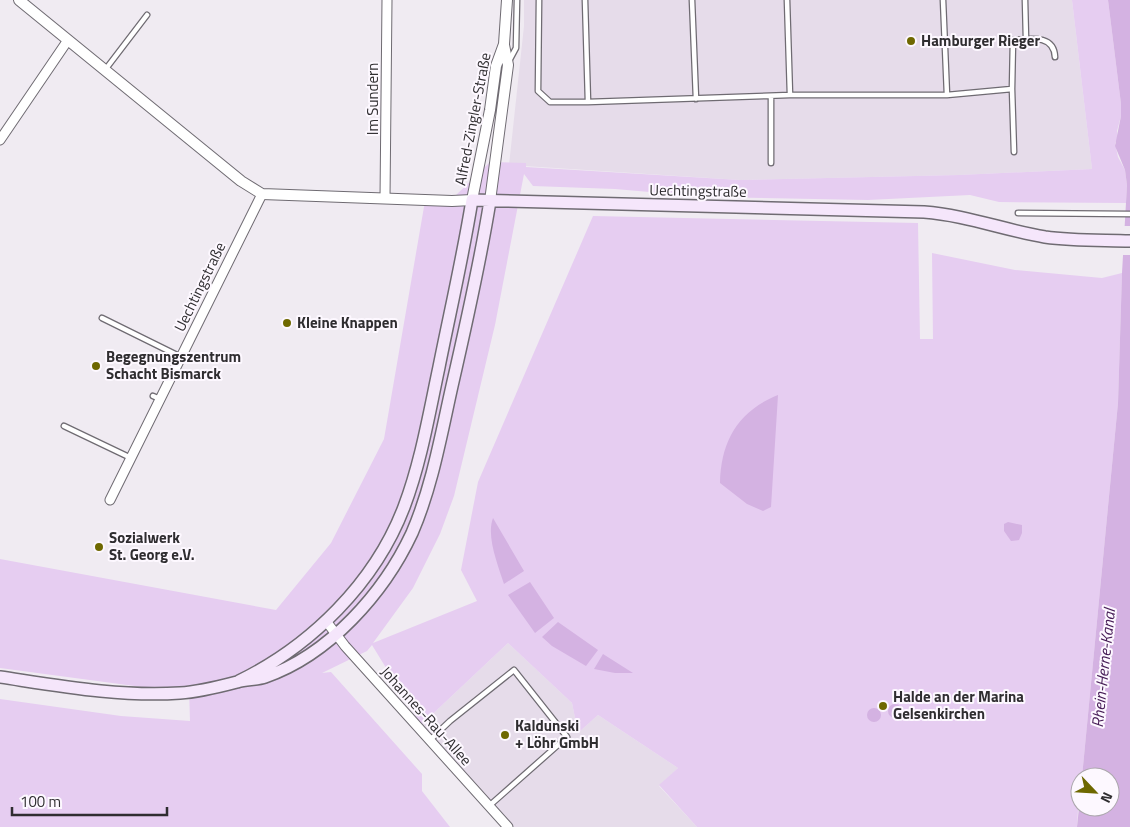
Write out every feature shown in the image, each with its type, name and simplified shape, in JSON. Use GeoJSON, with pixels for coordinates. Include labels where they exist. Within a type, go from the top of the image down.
{"type":"FeatureCollection","features":[{"type":"Feature","properties":{"kind":"main road","name":"Uechtingstraße"},"geometry":{"type":"LineString","coordinates":[[472,200],[924,212],[960,216],[1014,231],[1047,237],[1130,241]]}},
{"type":"Feature","properties":{"kind":"main road"},"geometry":{"type":"LineString","coordinates":[[239,681],[270,664],[304,640],[326,621],[355,590],[386,548],[405,507],[422,449],[472,200]]}},
{"type":"Feature","properties":{"kind":"main road"},"geometry":{"type":"LineString","coordinates":[[0,677],[98,691],[156,694],[182,693],[211,688],[239,681],[263,678],[273,674],[314,651],[356,615],[390,573],[412,532],[420,512],[436,458],[462,342],[490,201]]}},
{"type":"Feature","properties":{"kind":"street","name":"Im Sundern"},"geometry":{"type":"LineString","coordinates":[[385,198],[387,0]]}},
{"type":"Feature","properties":{"kind":"street","name":"Alfred-Zingler-Straße"},"geometry":{"type":"LineString","coordinates":[[490,201],[508,65],[504,44],[507,0]]}},
{"type":"Feature","properties":{"kind":"street","name":"Uechtingstraße"},"geometry":{"type":"LineString","coordinates":[[22,1],[241,180],[262,194],[274,196],[472,200]]}},
{"type":"Feature","properties":{"kind":"street"},"geometry":{"type":"LineString","coordinates":[[0,140],[68,40]]}},
{"type":"Feature","properties":{"kind":"street","name":"Alfred-Zingler-Straße"},"geometry":{"type":"LineString","coordinates":[[472,200],[489,119],[496,66],[504,44]]}},
{"type":"Feature","properties":{"kind":"street","name":"Uechtingstraße"},"geometry":{"type":"LineString","coordinates":[[110,500],[157,398],[182,357],[262,194]]}},
{"type":"Feature","properties":{"kind":"street","name":"Johannes-Rau-Allee"},"geometry":{"type":"LineString","coordinates":[[326,621],[335,634],[508,827]]}},
{"type":"Feature","properties":{"kind":"lane"},"geometry":{"type":"LineString","coordinates":[[508,65],[516,48],[517,0]]}},
{"type":"Feature","properties":{"kind":"lane"},"geometry":{"type":"LineString","coordinates":[[538,0],[538,92],[550,102],[790,95],[947,94],[1012,89]]}},
{"type":"Feature","properties":{"kind":"lane"},"geometry":{"type":"LineString","coordinates":[[585,0],[588,102]]}},
{"type":"Feature","properties":{"kind":"lane"},"geometry":{"type":"LineString","coordinates":[[692,0],[696,99]]}},
{"type":"Feature","properties":{"kind":"lane"},"geometry":{"type":"LineString","coordinates":[[787,0],[790,95]]}},
{"type":"Feature","properties":{"kind":"lane"},"geometry":{"type":"LineString","coordinates":[[943,0],[947,94]]}},
{"type":"Feature","properties":{"kind":"lane"},"geometry":{"type":"LineString","coordinates":[[1025,0],[1026,39]]}},
{"type":"Feature","properties":{"kind":"lane"},"geometry":{"type":"LineString","coordinates":[[105,70],[147,15]]}},
{"type":"Feature","properties":{"kind":"lane"},"geometry":{"type":"LineString","coordinates":[[1014,152],[1013,40],[1042,39],[1051,44],[1055,50],[1055,57]]}},
{"type":"Feature","properties":{"kind":"lane"},"geometry":{"type":"LineString","coordinates":[[771,96],[771,163]]}},
{"type":"Feature","properties":{"kind":"lane"},"geometry":{"type":"LineString","coordinates":[[1018,213],[1130,214]]}},
{"type":"Feature","properties":{"kind":"lane"},"geometry":{"type":"LineString","coordinates":[[102,318],[182,357]]}},
{"type":"Feature","properties":{"kind":"lane"},"geometry":{"type":"LineString","coordinates":[[64,426],[131,458]]}},
{"type":"Feature","properties":{"kind":"lane"},"geometry":{"type":"LineString","coordinates":[[430,740],[450,721],[514,670],[567,737],[489,806]]}},
{"type":"Feature","properties":{"kind":"shaded area"},"geometry":{"type":"Polygon","coordinates":[[[524,0],[1072,0],[1092,169],[959,175],[740,180],[509,165],[524,26],[524,0]]]}},
{"type":"Feature","properties":{"kind":"shaded area"},"geometry":{"type":"Polygon","coordinates":[[[1072,0],[1108,0],[1121,104],[1121,116],[1117,131],[1118,139],[1115,143],[1118,157],[1125,170],[1127,185],[1126,203],[999,202],[970,195],[868,200],[707,197],[615,189],[533,186],[524,174],[495,325],[454,496],[440,534],[413,588],[373,643],[477,601],[461,570],[478,482],[593,216],[918,223],[920,339],[933,339],[932,253],[1015,270],[1102,278],[1122,273],[1118,403],[1083,767],[1070,767],[1070,817],[1078,817],[1077,827],[697,827],[659,785],[678,768],[598,715],[578,733],[572,703],[508,643],[421,725],[372,645],[367,651],[322,673],[331,672],[422,774],[422,791],[450,827],[0,827],[0,699],[121,716],[190,721],[189,688],[157,689],[0,668],[0,559],[276,610],[331,543],[384,439],[425,201],[453,198],[490,162],[526,163],[526,167],[740,180],[959,175],[1092,169],[1072,0]]]}},
{"type":"Feature","properties":{"kind":"shaded area"},"geometry":{"type":"Polygon","coordinates":[[[508,643],[572,703],[578,733],[598,715],[678,768],[659,786],[697,827],[513,827],[421,725],[508,643]]]}},
{"type":"Feature","properties":{"kind":"water","name":"Rhein-Herne-Kanal"},"geometry":{"type":"Polygon","coordinates":[[[1108,0],[1130,0],[1130,827],[1077,827],[1078,817],[1120,817],[1120,767],[1083,767],[1118,403],[1127,185],[1125,170],[1115,146],[1121,116],[1108,0]]]}},
{"type":"Feature","properties":{"kind":"water"},"geometry":{"type":"Polygon","coordinates":[[[778,395],[771,507],[763,511],[747,504],[720,483],[721,468],[728,441],[734,429],[752,410],[778,395]]]}},
{"type":"Feature","properties":{"kind":"water"},"geometry":{"type":"Polygon","coordinates":[[[493,518],[524,571],[504,584],[492,542],[491,525],[493,518]]]}},
{"type":"Feature","properties":{"kind":"water"},"geometry":{"type":"Polygon","coordinates":[[[1008,522],[1022,525],[1022,533],[1019,540],[1011,541],[1004,531],[1004,524],[1008,522]]]}},
{"type":"Feature","properties":{"kind":"water"},"geometry":{"type":"Polygon","coordinates":[[[530,582],[554,618],[535,633],[508,595],[530,582]]]}},
{"type":"Feature","properties":{"kind":"water"},"geometry":{"type":"Polygon","coordinates":[[[558,622],[598,650],[586,666],[552,646],[542,637],[558,622]]]}},
{"type":"Feature","properties":{"kind":"water"},"geometry":{"type":"Polygon","coordinates":[[[603,654],[633,673],[615,673],[594,669],[603,654]]]}},
{"type":"Feature","properties":{"kind":"water"},"geometry":{"type":"Polygon","coordinates":[[[895,704],[900,706],[902,711],[900,716],[895,718],[890,716],[888,711],[890,706],[895,704]]]}},
{"type":"Feature","properties":{"kind":"water"},"geometry":{"type":"Polygon","coordinates":[[[874,708],[879,710],[881,715],[879,720],[874,722],[869,720],[867,715],[869,710],[874,708]]]}},
{"type":"Feature","properties":{"kind":"pier"},"geometry":{"type":"Polygon","coordinates":[[[1123,226],[1130,226],[1130,255],[1121,255],[1123,226]]]}},
{"type":"Feature","properties":{"kind":"place","name":"Hamburger Rieger"},"geometry":{"type":"Point","coordinates":[911,41]}},
{"type":"Feature","properties":{"kind":"place","name":"Kleine Knappen"},"geometry":{"type":"Point","coordinates":[287,323]}},
{"type":"Feature","properties":{"kind":"place","name":"Begegnungszentrum Schacht Bismarck"},"geometry":{"type":"Point","coordinates":[96,366]}},
{"type":"Feature","properties":{"kind":"place","name":"Sozialwerk St. Georg e.V."},"geometry":{"type":"Point","coordinates":[99,547]}},
{"type":"Feature","properties":{"kind":"place","name":"Halde an der Marina Gelsenkirchen"},"geometry":{"type":"Point","coordinates":[883,706]}},
{"type":"Feature","properties":{"kind":"place","name":"Kaldunski + Löhr GmbH"},"geometry":{"type":"Point","coordinates":[505,735]}}]}
